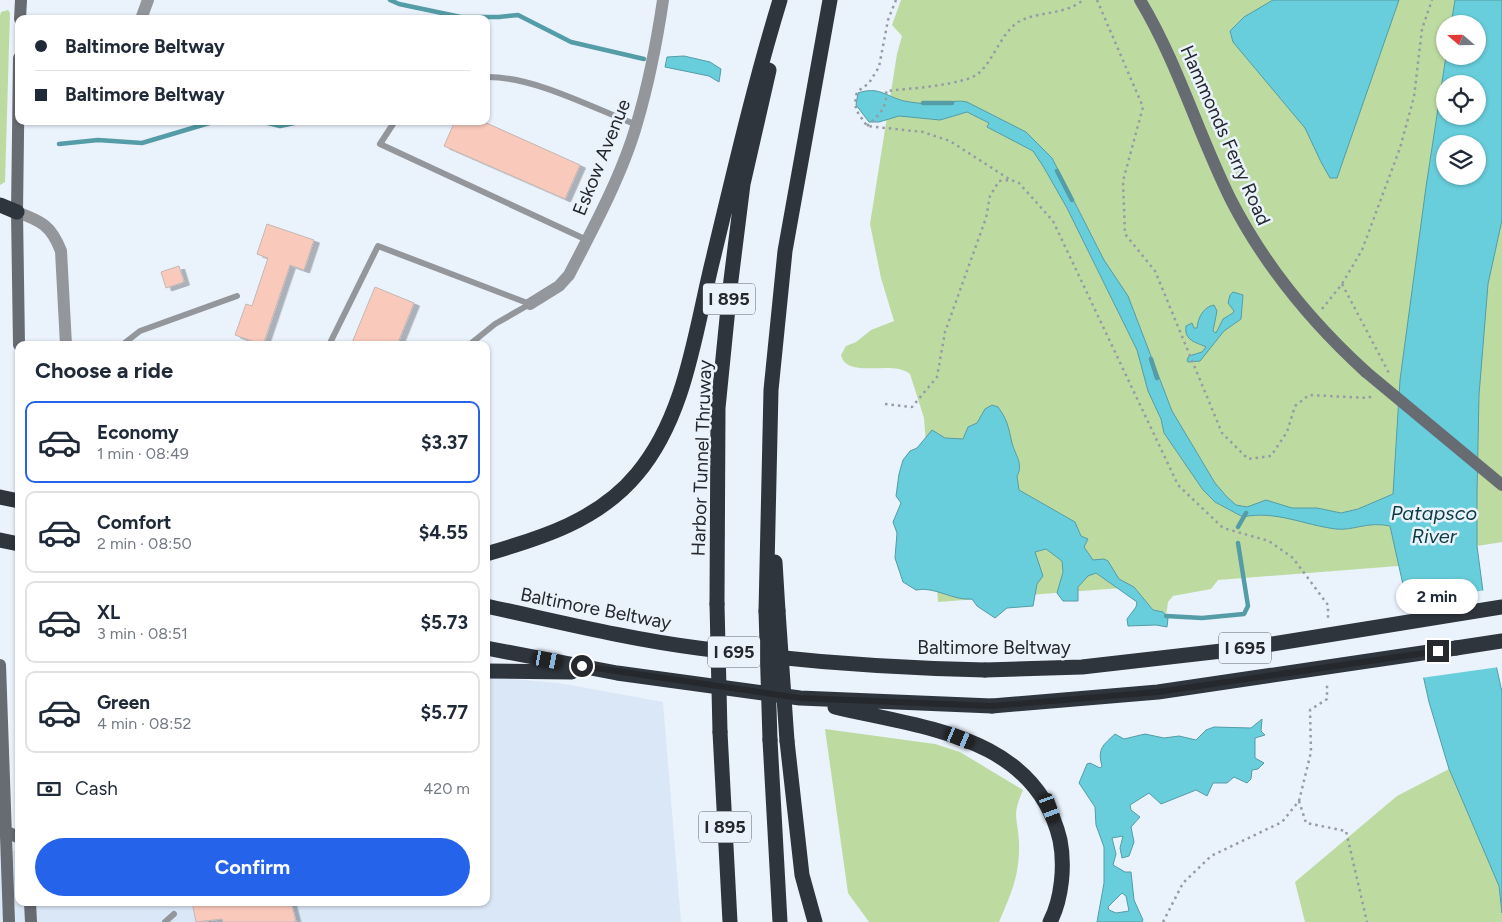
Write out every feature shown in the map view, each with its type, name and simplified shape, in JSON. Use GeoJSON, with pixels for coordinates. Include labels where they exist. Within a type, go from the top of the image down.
{"type":"FeatureCollection","features":[{"type":"Feature","properties":{"kind":"highway"},"geometry":{"type":"LineString","coordinates":[[490,553],[560,530],[591,514],[617,495],[637,475],[655,450],[679,395],[758,70],[780,0]]}},
{"type":"Feature","properties":{"kind":"highway","name":"Harbor Tunnel Thruway"},"geometry":{"type":"LineString","coordinates":[[730,922],[720,732],[717,604],[718,408],[742,184],[785,0]]}},
{"type":"Feature","properties":{"kind":"highway","name":"I 895"},"geometry":{"type":"LineString","coordinates":[[780,922],[770,740],[772,611],[769,486],[771,390],[785,250],[830,0]]}},
{"type":"Feature","properties":{"kind":"highway"},"geometry":{"type":"LineString","coordinates":[[0,205],[17,212]]}},
{"type":"Feature","properties":{"kind":"highway"},"geometry":{"type":"LineString","coordinates":[[0,217],[17,212]]}},
{"type":"Feature","properties":{"kind":"highway"},"geometry":{"type":"LineString","coordinates":[[0,497],[15,500]]}},
{"type":"Feature","properties":{"kind":"highway"},"geometry":{"type":"LineString","coordinates":[[0,540],[15,543]]}},
{"type":"Feature","properties":{"kind":"highway","name":"Baltimore Beltway"},"geometry":{"type":"LineString","coordinates":[[490,607],[591,629],[696,648],[832,663],[985,670],[1082,667],[1248,648],[1502,607]]}},
{"type":"Feature","properties":{"kind":"highway"},"geometry":{"type":"LineString","coordinates":[[772,611],[802,875],[816,922]]}},
{"type":"Feature","properties":{"kind":"highway","name":"I 695"},"geometry":{"type":"LineString","coordinates":[[490,649],[617,673],[800,698],[992,706],[1158,692],[1252,680],[1502,641]]}},
{"type":"Feature","properties":{"kind":"highway"},"geometry":{"type":"LineString","coordinates":[[490,671],[617,673]]}},
{"type":"Feature","properties":{"kind":"highway"},"geometry":{"type":"LineString","coordinates":[[800,698],[924,727],[960,738],[992,751],[1025,775],[1050,808],[1061,847],[1062,870],[1058,895],[1050,922]]}},
{"type":"Feature","properties":{"kind":"street"},"geometry":{"type":"LineString","coordinates":[[20,15],[21,0]]}},
{"type":"Feature","properties":{"kind":"street"},"geometry":{"type":"LineString","coordinates":[[142,15],[148,0]]}},
{"type":"Feature","properties":{"kind":"street","name":"Eskow Avenue"},"geometry":{"type":"LineString","coordinates":[[530,304],[559,286],[569,275],[587,240],[637,125],[650,74],[663,0]]}},
{"type":"Feature","properties":{"kind":"street","name":"Hammonds Ferry Road"},"geometry":{"type":"LineString","coordinates":[[1140,0],[1173,62],[1219,173],[1244,222],[1271,267],[1313,320],[1366,372],[1502,485]]}},
{"type":"Feature","properties":{"kind":"street"},"geometry":{"type":"LineString","coordinates":[[18,125],[19,341]]}},
{"type":"Feature","properties":{"kind":"street"},"geometry":{"type":"LineString","coordinates":[[17,212],[40,220],[48,227],[59,246],[66,341]]}},
{"type":"Feature","properties":{"kind":"street"},"geometry":{"type":"LineString","coordinates":[[0,665],[2,830],[9,922]]}},
{"type":"Feature","properties":{"kind":"street"},"geometry":{"type":"LineString","coordinates":[[2,830],[15,828]]}},
{"type":"Feature","properties":{"kind":"street"},"geometry":{"type":"LineString","coordinates":[[2,830],[15,836]]}},
{"type":"Feature","properties":{"kind":"street"},"geometry":{"type":"LineString","coordinates":[[30,906],[31,922]]}},
{"type":"Feature","properties":{"kind":"lane"},"geometry":{"type":"LineString","coordinates":[[490,76],[503,76],[526,82],[637,125]]}},
{"type":"Feature","properties":{"kind":"lane"},"geometry":{"type":"LineString","coordinates":[[392,125],[380,144],[587,240]]}},
{"type":"Feature","properties":{"kind":"lane"},"geometry":{"type":"LineString","coordinates":[[331,341],[378,246],[530,304]]}},
{"type":"Feature","properties":{"kind":"lane"},"geometry":{"type":"LineString","coordinates":[[127,341],[140,331],[237,296]]}},
{"type":"Feature","properties":{"kind":"lane"},"geometry":{"type":"LineString","coordinates":[[474,341],[495,324],[530,304]]}},
{"type":"Feature","properties":{"kind":"lane"},"geometry":{"type":"LineString","coordinates":[[165,922],[174,914]]}},
{"type":"Feature","properties":{"kind":"path"},"geometry":{"type":"LineString","coordinates":[[867,126],[854,105],[857,92],[869,83],[879,67],[888,20],[896,0]]}},
{"type":"Feature","properties":{"kind":"path"},"geometry":{"type":"LineString","coordinates":[[867,126],[887,102],[886,91],[965,81],[979,73],[1003,39],[1021,20],[1075,6],[1083,0]]}},
{"type":"Feature","properties":{"kind":"path"},"geometry":{"type":"LineString","coordinates":[[1097,0],[1143,107],[1122,182],[1125,234],[1156,271],[1222,433],[1248,459],[1271,456],[1287,432],[1295,406],[1309,395],[1369,398],[1375,392]]}},
{"type":"Feature","properties":{"kind":"path"},"geometry":{"type":"LineString","coordinates":[[1313,320],[1342,284],[1362,250],[1400,148],[1414,97],[1422,29],[1432,0]]}},
{"type":"Feature","properties":{"kind":"path"},"geometry":{"type":"LineString","coordinates":[[867,126],[923,132],[950,141],[1011,180],[1019,183],[1043,207],[1053,221],[1178,485],[1223,528],[1269,541],[1293,558],[1328,605],[1328,624]]}},
{"type":"Feature","properties":{"kind":"path"},"geometry":{"type":"LineString","coordinates":[[885,404],[912,407],[937,377],[945,332],[986,218],[990,196],[999,181],[1011,180]]}},
{"type":"Feature","properties":{"kind":"path"},"geometry":{"type":"LineString","coordinates":[[1342,284],[1390,374],[1385,380]]}},
{"type":"Feature","properties":{"kind":"path"},"geometry":{"type":"LineString","coordinates":[[1163,922],[1183,883],[1211,856],[1282,822],[1299,801],[1311,752],[1310,710],[1327,699],[1327,680]]}},
{"type":"Feature","properties":{"kind":"path"},"geometry":{"type":"LineString","coordinates":[[1299,801],[1306,823],[1346,831],[1367,922]]}},
{"type":"Feature","properties":{"kind":"shaded area"},"geometry":{"type":"Polygon","coordinates":[[[490,677],[559,683],[663,702],[681,922],[0,922],[0,851],[15,851],[15,906],[490,906],[490,677]]]}},
{"type":"Feature","properties":{"kind":"green space"},"geometry":{"type":"Polygon","coordinates":[[[901,0],[1502,0],[1502,542],[1477,546],[1398,566],[1218,580],[1211,589],[1173,596],[1168,602],[1166,616],[1163,612],[1153,610],[1134,587],[938,602],[924,418],[910,374],[893,368],[861,368],[852,366],[845,362],[841,355],[846,346],[856,342],[871,330],[894,321],[881,278],[870,224],[897,54],[902,36],[892,25],[901,0]]]}},
{"type":"Feature","properties":{"kind":"green space"},"geometry":{"type":"Polygon","coordinates":[[[8,10],[10,13],[5,182],[0,185],[0,16],[1,12],[8,10]]]}},
{"type":"Feature","properties":{"kind":"green space"},"geometry":{"type":"Polygon","coordinates":[[[1502,702],[1502,922],[1305,922],[1295,882],[1397,796],[1449,769],[1502,702]]]}},
{"type":"Feature","properties":{"kind":"green space"},"geometry":{"type":"Polygon","coordinates":[[[825,729],[935,744],[960,752],[1023,790],[1016,812],[1019,843],[1018,865],[1011,893],[999,922],[869,922],[848,893],[825,729]]]}},
{"type":"Feature","properties":{"kind":"water"},"geometry":{"type":"Polygon","coordinates":[[[1273,0],[1399,0],[1337,178],[1330,178],[1305,128],[1233,42],[1230,31],[1244,17],[1273,0]]]}},
{"type":"Feature","properties":{"kind":"water","name":"Patapsco River"},"geometry":{"type":"Polygon","coordinates":[[[1455,0],[1502,0],[1502,220],[1488,284],[1479,395],[1477,546],[1488,629],[1502,692],[1502,913],[1499,886],[1449,769],[1429,702],[1390,526],[1368,525],[1349,529],[1336,529],[1267,515],[1243,517],[1215,502],[1203,490],[1164,433],[1161,419],[1148,391],[1137,350],[1067,208],[1033,151],[987,127],[989,123],[967,112],[940,120],[899,116],[879,122],[869,122],[856,105],[858,93],[865,91],[882,92],[897,99],[918,103],[933,104],[964,101],[1026,132],[1052,158],[1104,260],[1128,296],[1172,411],[1215,483],[1236,505],[1247,507],[1266,500],[1292,508],[1317,508],[1341,513],[1358,509],[1393,494],[1400,380],[1436,122],[1436,125],[1486,125],[1486,75],[1443,75],[1445,65],[1486,65],[1486,15],[1452,15],[1455,0]]]}},
{"type":"Feature","properties":{"kind":"water"},"geometry":{"type":"Polygon","coordinates":[[[684,56],[710,62],[721,69],[719,82],[709,76],[665,67],[667,57],[684,56]]]}},
{"type":"Feature","properties":{"kind":"water"},"geometry":{"type":"Polygon","coordinates":[[[1233,292],[1243,295],[1241,319],[1224,331],[1200,361],[1188,362],[1189,356],[1202,352],[1206,347],[1189,338],[1186,326],[1192,323],[1194,328],[1197,328],[1202,314],[1207,308],[1214,305],[1217,311],[1213,331],[1216,333],[1223,319],[1234,311],[1228,303],[1233,292]]]}},
{"type":"Feature","properties":{"kind":"water"},"geometry":{"type":"Polygon","coordinates":[[[992,405],[998,407],[1007,424],[1020,467],[1017,476],[1019,490],[1075,522],[1081,536],[1088,539],[1084,547],[1093,560],[1104,559],[1108,561],[1119,579],[1134,587],[1153,610],[1163,612],[1168,618],[1167,627],[1156,625],[1128,626],[1127,619],[1136,607],[1137,602],[1096,573],[1088,576],[1078,587],[1078,601],[1063,601],[1057,593],[1063,572],[1062,561],[1046,549],[1035,552],[1043,576],[1037,584],[1033,606],[1007,608],[995,618],[977,606],[972,599],[958,598],[930,590],[916,590],[903,582],[895,558],[897,533],[893,522],[901,503],[896,496],[903,460],[910,451],[917,448],[932,430],[945,438],[963,439],[968,427],[977,423],[985,409],[992,405]]]}},
{"type":"Feature","properties":{"kind":"water"},"geometry":{"type":"Polygon","coordinates":[[[1262,719],[1261,731],[1265,735],[1255,738],[1255,758],[1264,763],[1258,769],[1252,770],[1251,779],[1247,783],[1234,777],[1227,783],[1213,783],[1207,796],[1196,790],[1161,804],[1149,793],[1130,805],[1131,810],[1140,817],[1131,827],[1134,842],[1129,856],[1122,858],[1120,848],[1123,836],[1112,838],[1116,854],[1113,865],[1125,872],[1131,872],[1134,900],[1143,920],[1142,922],[1097,922],[1104,883],[1104,847],[1096,825],[1095,807],[1079,783],[1087,764],[1090,763],[1100,768],[1102,766],[1100,755],[1102,748],[1115,734],[1124,739],[1145,734],[1164,738],[1179,736],[1196,740],[1206,730],[1214,727],[1251,728],[1262,719]],[[1122,893],[1108,907],[1109,910],[1116,913],[1129,911],[1126,896],[1122,893]]]}},
{"type":"Feature","properties":{"kind":"pier"},"geometry":{"type":"Polygon","coordinates":[[[1486,590],[1499,667],[1421,678],[1404,603],[1486,590]]]}},
{"type":"Feature","properties":{"kind":"building"},"geometry":{"type":"Polygon","coordinates":[[[453,125],[490,125],[580,165],[565,199],[444,146],[453,125]]]}},
{"type":"Feature","properties":{"kind":"building"},"geometry":{"type":"Polygon","coordinates":[[[267,224],[314,240],[304,270],[290,265],[264,341],[252,341],[235,335],[246,304],[252,306],[268,258],[257,254],[267,224]]]}},
{"type":"Feature","properties":{"kind":"building"},"geometry":{"type":"Polygon","coordinates":[[[179,266],[184,282],[166,288],[161,272],[179,266]]]}},
{"type":"Feature","properties":{"kind":"building"},"geometry":{"type":"Polygon","coordinates":[[[375,287],[414,303],[399,341],[353,341],[375,287]]]}},
{"type":"Feature","properties":{"kind":"building"},"geometry":{"type":"Polygon","coordinates":[[[193,906],[292,906],[296,922],[223,922],[222,919],[196,922],[193,906]]]}},
{"type":"Feature","properties":{"kind":"waterway"},"geometry":{"type":"LineString","coordinates":[[390,0],[399,4],[451,15]]}},
{"type":"Feature","properties":{"kind":"waterway"},"geometry":{"type":"LineString","coordinates":[[490,17],[518,15],[571,42],[644,59]]}},
{"type":"Feature","properties":{"kind":"waterway"},"geometry":{"type":"LineString","coordinates":[[923,103],[952,103]]}},
{"type":"Feature","properties":{"kind":"waterway"},"geometry":{"type":"LineString","coordinates":[[59,144],[98,140],[142,143],[203,125]]}},
{"type":"Feature","properties":{"kind":"waterway"},"geometry":{"type":"LineString","coordinates":[[276,125],[285,125]]}},
{"type":"Feature","properties":{"kind":"waterway"},"geometry":{"type":"LineString","coordinates":[[1057,171],[1072,200]]}},
{"type":"Feature","properties":{"kind":"waterway"},"geometry":{"type":"LineString","coordinates":[[1151,359],[1157,378]]}},
{"type":"Feature","properties":{"kind":"waterway"},"geometry":{"type":"LineString","coordinates":[[1238,527],[1246,513]]}},
{"type":"Feature","properties":{"kind":"waterway"},"geometry":{"type":"LineString","coordinates":[[1166,616],[1202,618],[1244,614],[1248,606],[1238,543]]}},
{"type":"Feature","properties":{"kind":"route"},"geometry":{"type":"LineString","coordinates":[[582,666],[617,673],[800,698],[992,706],[1158,692],[1252,680],[1438,651]]}}]}
